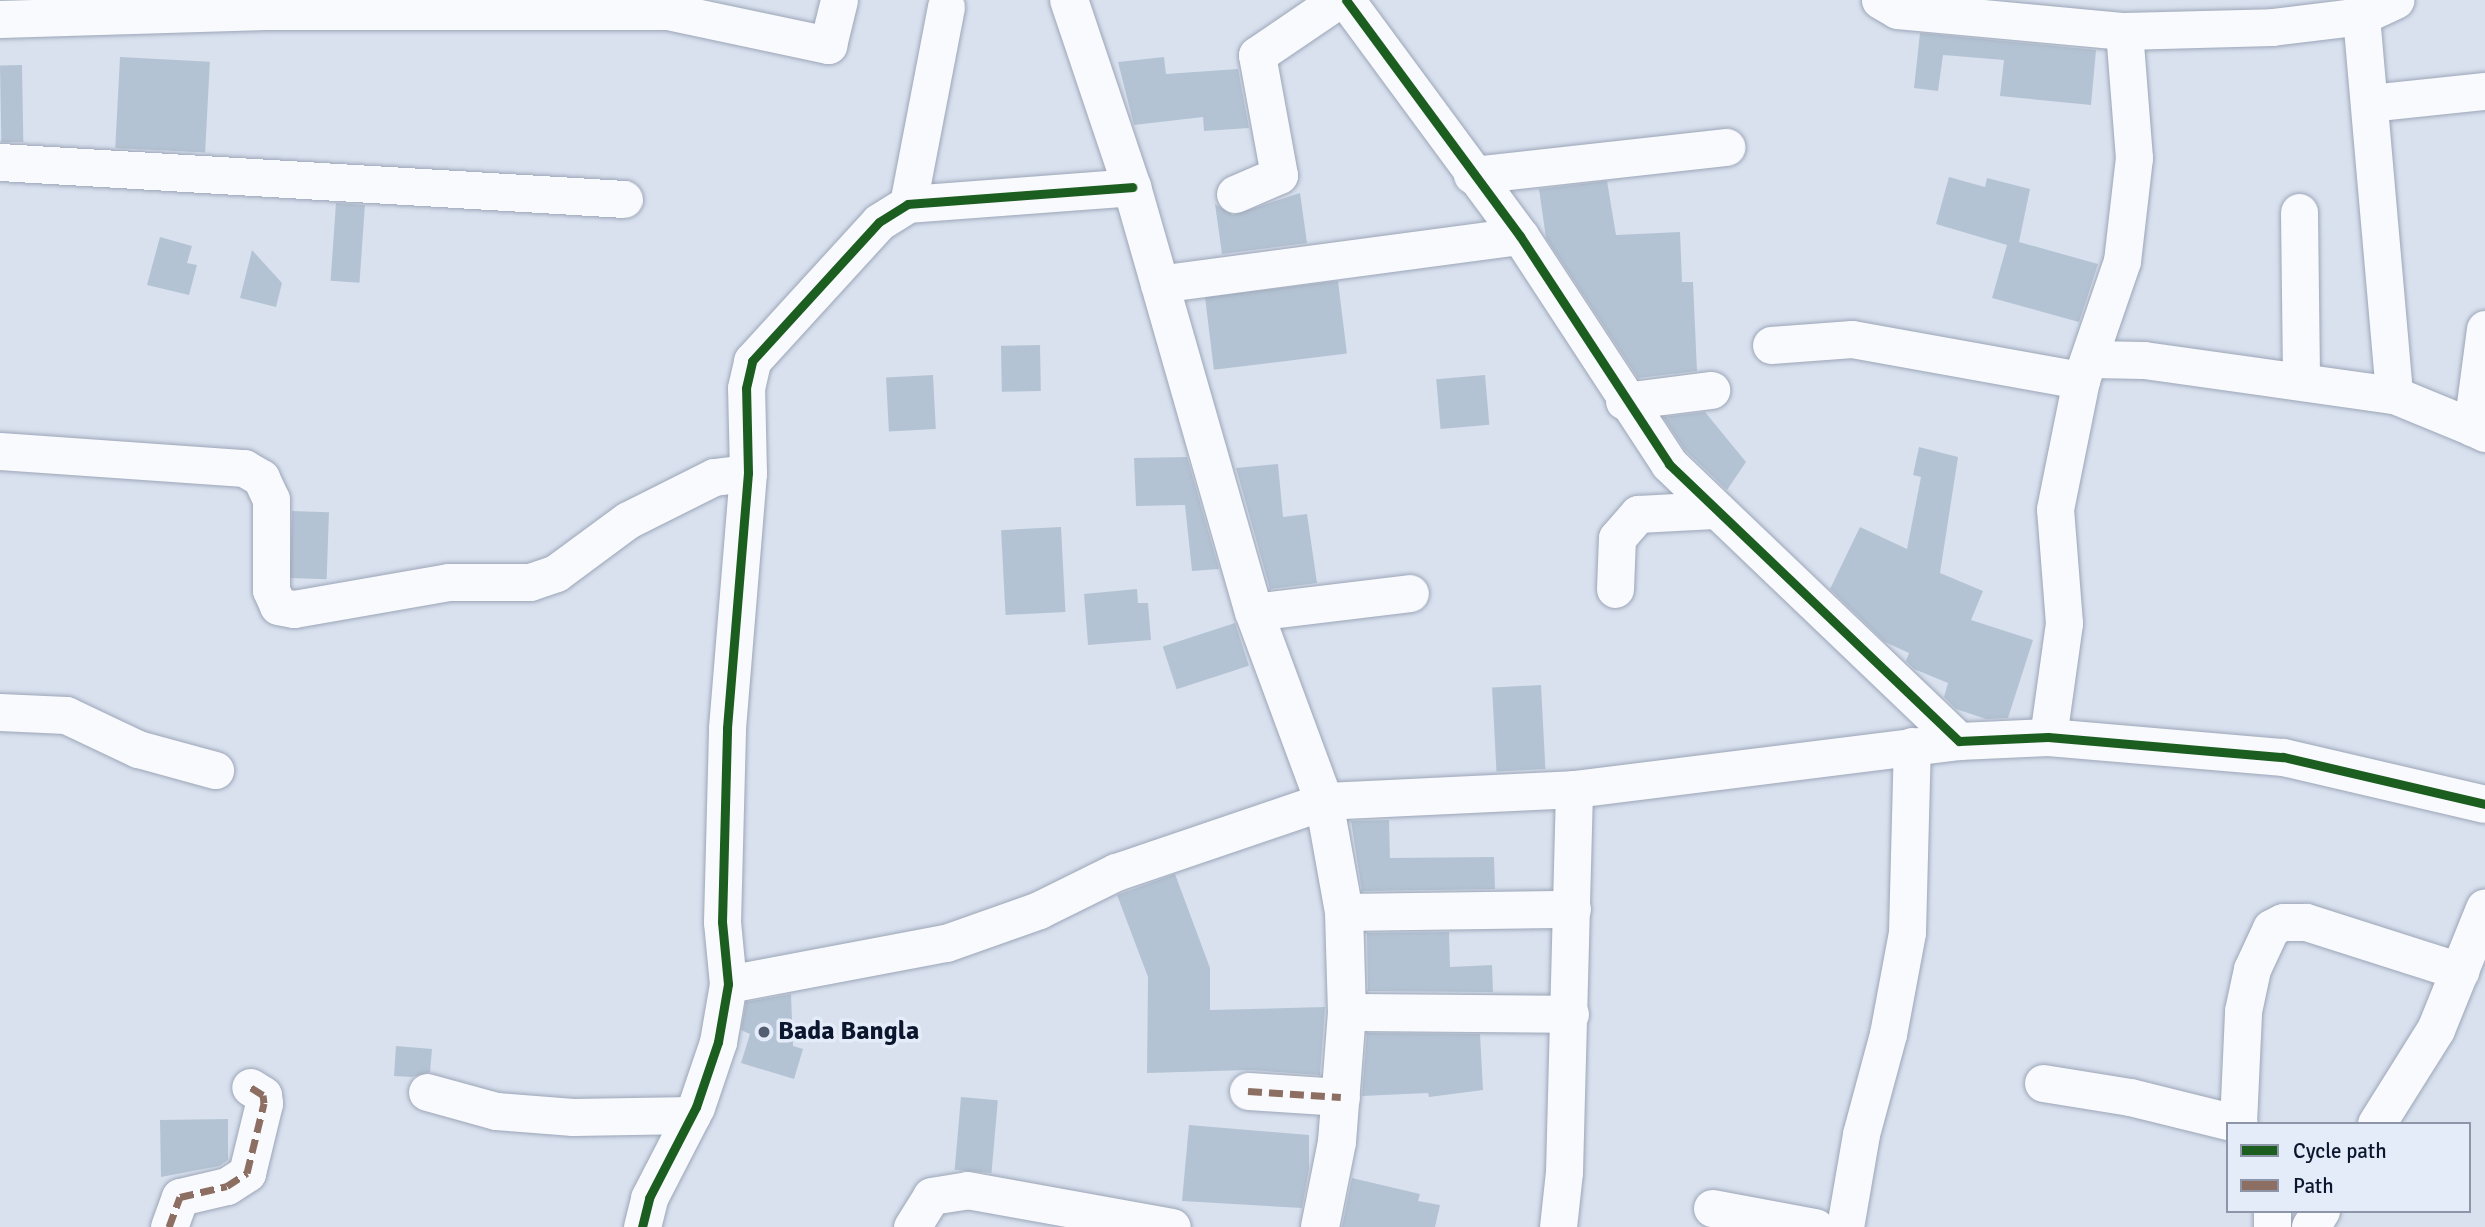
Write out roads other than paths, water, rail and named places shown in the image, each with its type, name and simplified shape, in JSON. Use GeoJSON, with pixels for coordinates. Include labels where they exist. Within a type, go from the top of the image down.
{"type":"FeatureCollection","features":[{"type":"Feature","properties":{"kind":"street"},"geometry":{"type":"LineString","coordinates":[[0,19],[266,11],[667,11],[828,45],[839,0]]}},
{"type":"Feature","properties":{"kind":"street"},"geometry":{"type":"LineString","coordinates":[[1069,0],[1132,187],[1254,612],[1324,801],[1344,912],[1347,1012],[1341,1097],[1320,1227]]}},
{"type":"Feature","properties":{"kind":"street"},"geometry":{"type":"LineString","coordinates":[[1235,194],[1279,175],[1257,55],[1338,0]]}},
{"type":"Feature","properties":{"kind":"street"},"geometry":{"type":"LineString","coordinates":[[1346,0],[1472,175],[1520,236],[1624,401],[1668,464],[1959,741]]}},
{"type":"Feature","properties":{"kind":"street"},"geometry":{"type":"LineString","coordinates":[[1880,0],[1897,10],[2123,31],[2272,27],[2361,16],[2396,0]]}},
{"type":"Feature","properties":{"kind":"street"},"geometry":{"type":"LineString","coordinates":[[908,204],[946,7]]}},
{"type":"Feature","properties":{"kind":"street"},"geometry":{"type":"LineString","coordinates":[[2361,16],[2395,395]]}},
{"type":"Feature","properties":{"kind":"street"},"geometry":{"type":"LineString","coordinates":[[2048,737],[2064,622],[2055,509],[2086,370],[2122,261],[2134,158],[2123,31]]}},
{"type":"Feature","properties":{"kind":"street"},"geometry":{"type":"LineString","coordinates":[[2370,103],[2485,91]]}},
{"type":"Feature","properties":{"kind":"street"},"geometry":{"type":"LineString","coordinates":[[1472,175],[1726,147]]}},
{"type":"Feature","properties":{"kind":"street"},"geometry":{"type":"LineString","coordinates":[[0,162],[624,199]]}},
{"type":"Feature","properties":{"kind":"street"},"geometry":{"type":"LineString","coordinates":[[642,1227],[649,1198],[692,1115],[718,1042],[728,984],[722,922],[727,729],[748,473],[746,388],[752,361],[879,222],[908,204],[1132,187]]}},
{"type":"Feature","properties":{"kind":"street"},"geometry":{"type":"LineString","coordinates":[[2299,212],[2301,379]]}},
{"type":"Feature","properties":{"kind":"street"},"geometry":{"type":"LineString","coordinates":[[1158,284],[1520,236]]}},
{"type":"Feature","properties":{"kind":"street"},"geometry":{"type":"LineString","coordinates":[[1771,345],[1852,340],[2086,370],[2144,360],[2301,379],[2395,395],[2478,430],[2485,329]]}},
{"type":"Feature","properties":{"kind":"street"},"geometry":{"type":"LineString","coordinates":[[1624,401],[1711,390]]}},
{"type":"Feature","properties":{"kind":"street"},"geometry":{"type":"LineString","coordinates":[[0,451],[244,468],[261,478],[271,499],[271,590],[278,606],[294,608],[449,582],[530,582],[556,573],[640,514],[714,477],[748,473]]}},
{"type":"Feature","properties":{"kind":"street"},"geometry":{"type":"LineString","coordinates":[[1615,589],[1617,538],[1638,514],[1714,510]]}},
{"type":"Feature","properties":{"kind":"street"},"geometry":{"type":"LineString","coordinates":[[1254,612],[1410,593]]}},
{"type":"Feature","properties":{"kind":"street"},"geometry":{"type":"LineString","coordinates":[[0,712],[66,715],[138,749],[215,770]]}},
{"type":"Feature","properties":{"kind":"street"},"geometry":{"type":"LineString","coordinates":[[728,984],[946,943],[1039,909],[1116,872],[1324,801],[1574,789],[1912,746],[2048,737],[2283,757],[2485,804]]}},
{"type":"Feature","properties":{"kind":"street"},"geometry":{"type":"LineString","coordinates":[[1845,1227],[1861,1134],[1888,1034],[1907,932],[1912,746]]}},
{"type":"Feature","properties":{"kind":"street"},"geometry":{"type":"LineString","coordinates":[[1558,1227],[1570,1014],[1574,789]]}},
{"type":"Feature","properties":{"kind":"street"},"geometry":{"type":"LineString","coordinates":[[1344,912],[1572,909]]}},
{"type":"Feature","properties":{"kind":"street"},"geometry":{"type":"LineString","coordinates":[[2378,1122],[2436,1030],[2485,909]]}},
{"type":"Feature","properties":{"kind":"street"},"geometry":{"type":"LineString","coordinates":[[2238,1122],[2243,1012],[2252,969],[2271,928],[2283,922],[2306,922],[2460,971]]}},
{"type":"Feature","properties":{"kind":"street"},"geometry":{"type":"LineString","coordinates":[[1347,1012],[1570,1014]]}},
{"type":"Feature","properties":{"kind":"street"},"geometry":{"type":"LineString","coordinates":[[2043,1083],[2130,1097],[2234,1122]]}},
{"type":"Feature","properties":{"kind":"street"},"geometry":{"type":"LineString","coordinates":[[169,1227],[180,1197],[227,1186],[247,1173],[264,1103],[263,1095],[250,1087]]}},
{"type":"Feature","properties":{"kind":"street"},"geometry":{"type":"LineString","coordinates":[[1248,1091],[1341,1097]]}},
{"type":"Feature","properties":{"kind":"street"},"geometry":{"type":"LineString","coordinates":[[427,1092],[496,1111],[573,1117],[692,1115]]}},
{"type":"Feature","properties":{"kind":"street"},"geometry":{"type":"LineString","coordinates":[[912,1227],[931,1196],[967,1189],[1172,1227]]}},
{"type":"Feature","properties":{"kind":"street"},"geometry":{"type":"LineString","coordinates":[[1712,1208],[1815,1227]]}},
{"type":"Feature","properties":{"kind":"place","name":"Bada Bangla"},"geometry":{"type":"Point","coordinates":[764,1032]}}]}
